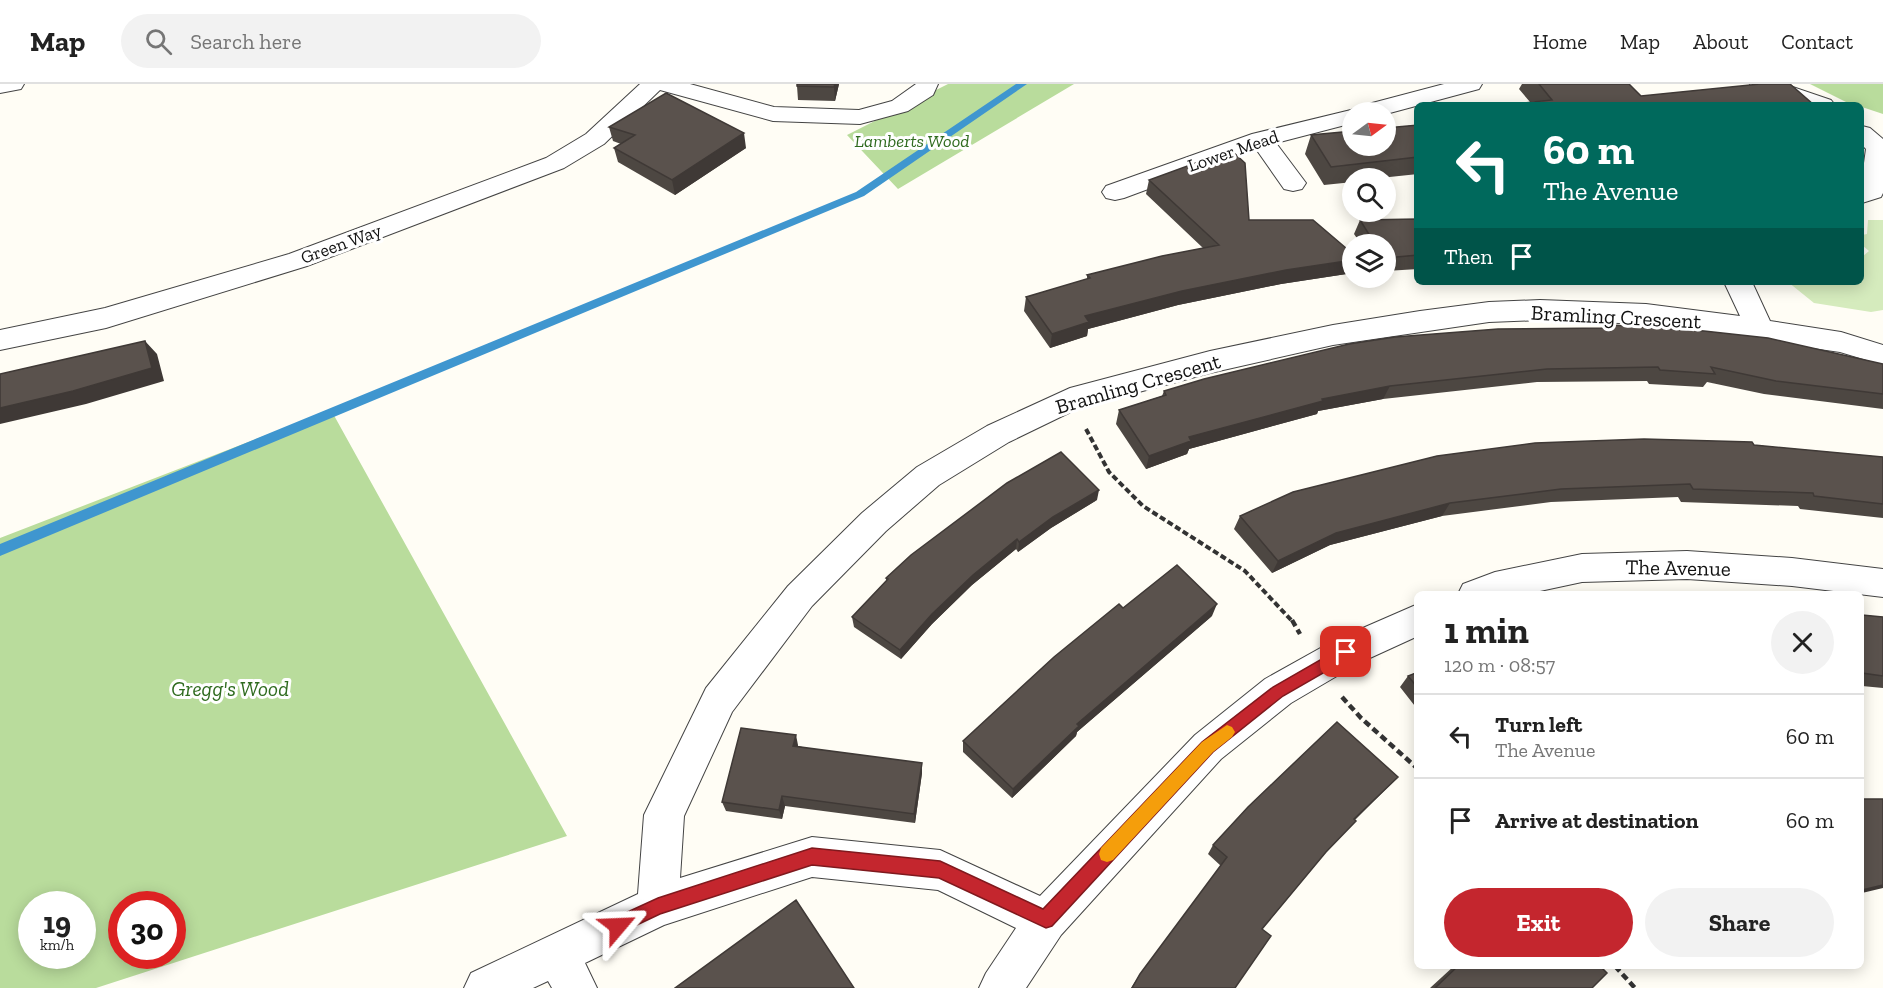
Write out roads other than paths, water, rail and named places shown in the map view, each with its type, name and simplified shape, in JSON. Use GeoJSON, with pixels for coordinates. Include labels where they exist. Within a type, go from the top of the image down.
{"type":"FeatureCollection","features":[{"type":"Feature","properties":{"kind":"street"},"geometry":{"type":"LineString","coordinates":[[0,86],[14,84]]}},
{"type":"Feature","properties":{"kind":"street","name":"Green Way"},"geometry":{"type":"LineString","coordinates":[[0,340],[106,318],[298,260],[555,163],[595,139],[652,84]]}},
{"type":"Feature","properties":{"kind":"street"},"geometry":{"type":"LineString","coordinates":[[664,84],[773,114],[860,117],[900,106],[925,90],[927,84]]}},
{"type":"Feature","properties":{"kind":"street"},"geometry":{"type":"LineString","coordinates":[[1396,104],[1471,84]]}},
{"type":"Feature","properties":{"kind":"street"},"geometry":{"type":"LineString","coordinates":[[1761,84],[1814,102]]}},
{"type":"Feature","properties":{"kind":"street","name":"Lower Mead"},"geometry":{"type":"LineString","coordinates":[[1115,192],[1261,139],[1342,119]]}},
{"type":"Feature","properties":{"kind":"street"},"geometry":{"type":"LineString","coordinates":[[1864,135],[1878,147],[1872,191],[1864,194]]}},
{"type":"Feature","properties":{"kind":"street"},"geometry":{"type":"LineString","coordinates":[[1261,139],[1293,183]]}},
{"type":"Feature","properties":{"kind":"street"},"geometry":{"type":"LineString","coordinates":[[1739,285],[1760,329]]}},
{"type":"Feature","properties":{"kind":"street","name":"Bramling Crescent"},"geometry":{"type":"LineString","coordinates":[[658,906],[664,815],[719,700],[800,596],[874,522],[928,476],[998,434],[1070,399],[1146,378],[1274,348],[1420,321],[1489,312],[1540,310],[1646,314],[1841,342],[1883,355]]}},
{"type":"Feature","properties":{"kind":"street","name":"The Avenue"},"geometry":{"type":"LineString","coordinates":[[1482,591],[1495,586],[1582,568],[1687,566],[1792,572],[1883,583]]}},
{"type":"Feature","properties":{"kind":"street"},"geometry":{"type":"LineString","coordinates":[[1001,988],[1046,920],[1208,747],[1278,692],[1346,652],[1414,621]]}},
{"type":"Feature","properties":{"kind":"street"},"geometry":{"type":"LineString","coordinates":[[486,988],[566,971],[658,906],[812,857],[940,870],[1046,920]]}},
{"type":"Feature","properties":{"kind":"waterway"},"geometry":{"type":"LineString","coordinates":[[0,550],[860,194],[1022,84]]}},
{"type":"Feature","properties":{"kind":"park label","name":"Lamberts Wood"},"geometry":{"type":"Point","coordinates":[912,141]}},
{"type":"Feature","properties":{"kind":"park label","name":"Gregg's Wood"},"geometry":{"type":"Point","coordinates":[230,689]}}]}
